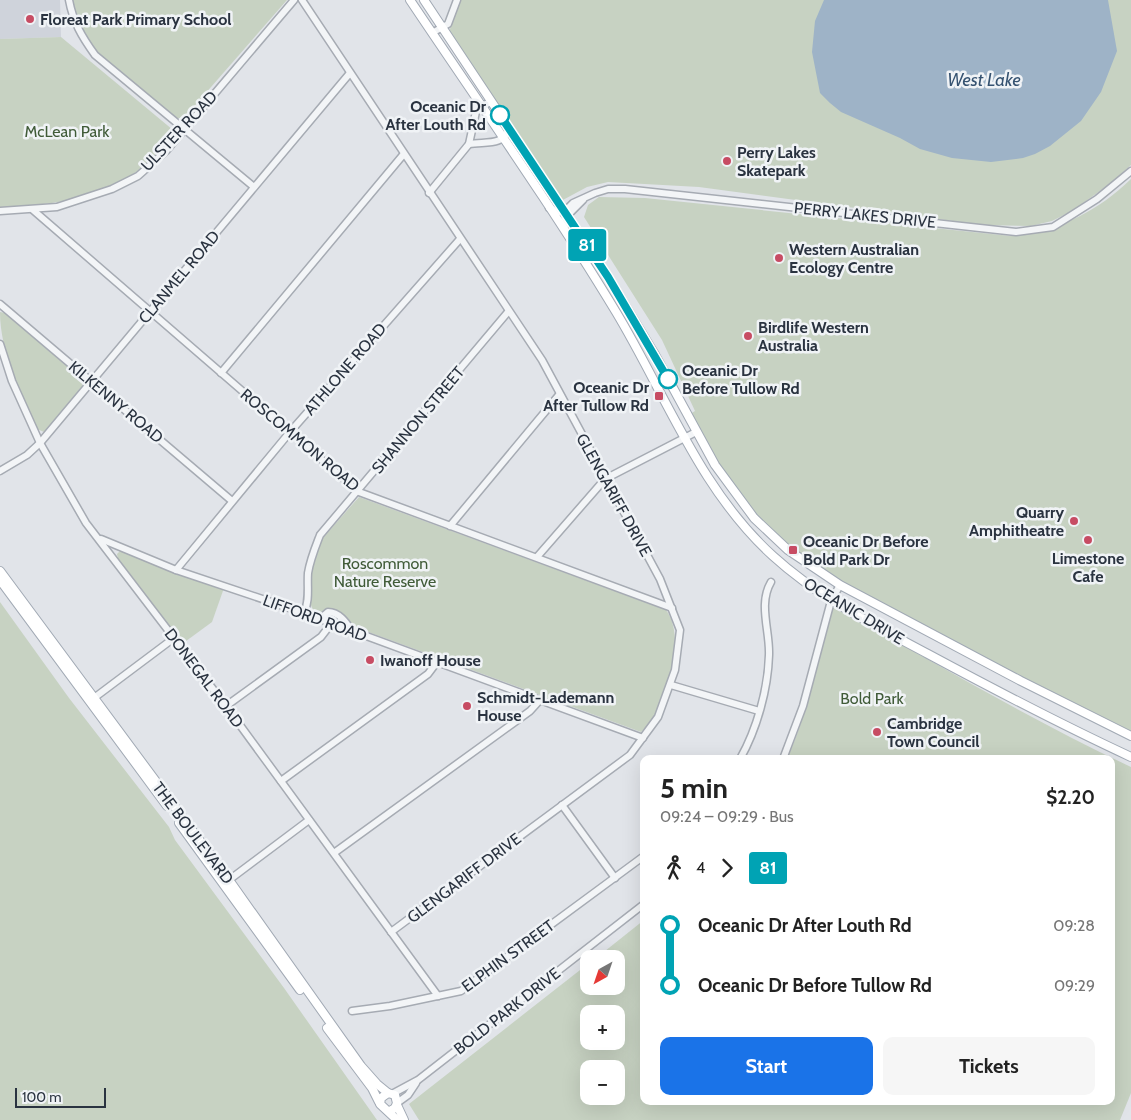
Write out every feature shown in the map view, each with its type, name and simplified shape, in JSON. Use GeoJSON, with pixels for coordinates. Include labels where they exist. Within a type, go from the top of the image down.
{"type":"FeatureCollection","features":[{"type":"Feature","properties":{"kind":"main road","name":"OCEANIC DRIVE"},"geometry":{"type":"LineString","coordinates":[[424,0],[638,325],[696,432],[731,489],[754,518],[788,550],[840,584],[1021,681],[1131,736]]}},
{"type":"Feature","properties":{"kind":"main road","name":"OCEANIC DRIVE"},"geometry":{"type":"LineString","coordinates":[[414,2],[432,33],[617,314],[685,438],[720,496],[744,526],[781,564],[831,601],[1042,714],[1131,757]]}},
{"type":"Feature","properties":{"kind":"main road","name":"THE BOULEVARD"},"geometry":{"type":"LineString","coordinates":[[0,570],[92,700],[361,1066],[376,1084],[390,1093],[404,1120]]}},
{"type":"Feature","properties":{"kind":"main road","name":"THE BOULEVARD"},"geometry":{"type":"LineString","coordinates":[[0,580],[92,700]]}},
{"type":"Feature","properties":{"kind":"main road","name":"THE BOULEVARD"},"geometry":{"type":"LineString","coordinates":[[226,882],[372,1088],[383,1109],[390,1111],[397,1120]]}},
{"type":"Feature","properties":{"kind":"main road"},"geometry":{"type":"LineString","coordinates":[[379,1102],[382,1096],[390,1093]]}},
{"type":"Feature","properties":{"kind":"main road"},"geometry":{"type":"LineString","coordinates":[[390,1111],[397,1104]]}},
{"type":"Feature","properties":{"kind":"street"},"geometry":{"type":"LineString","coordinates":[[69,0],[73,19],[82,39],[95,55],[254,188]]}},
{"type":"Feature","properties":{"kind":"street","name":"ULSTER ROAD"},"geometry":{"type":"LineString","coordinates":[[0,211],[57,207],[83,200],[138,176],[166,151],[294,0]]}},
{"type":"Feature","properties":{"kind":"street","name":"GLENGARIFF DRIVE"},"geometry":{"type":"LineString","coordinates":[[302,0],[508,312],[542,360],[559,395],[660,579],[680,630],[675,670],[658,717],[630,755],[391,932]]}},
{"type":"Feature","properties":{"kind":"street"},"geometry":{"type":"LineString","coordinates":[[432,33],[443,28],[451,21],[457,0]]}},
{"type":"Feature","properties":{"kind":"street","name":"CLANMEL ROAD"},"geometry":{"type":"LineString","coordinates":[[0,471],[27,455],[40,443],[350,73]]}},
{"type":"Feature","properties":{"kind":"street"},"geometry":{"type":"LineString","coordinates":[[429,193],[469,144],[477,107],[492,102]]}},
{"type":"Feature","properties":{"kind":"street"},"geometry":{"type":"LineString","coordinates":[[469,144],[498,142],[503,139],[509,128]]}},
{"type":"Feature","properties":{"kind":"street"},"geometry":{"type":"LineString","coordinates":[[221,373],[403,154]]}},
{"type":"Feature","properties":{"kind":"street","name":"PERRY LAKES DRIVE"},"geometry":{"type":"LineString","coordinates":[[564,212],[573,203],[608,189],[625,189],[1016,232],[1053,227],[1097,199],[1131,171]]}},
{"type":"Feature","properties":{"kind":"street"},"geometry":{"type":"LineString","coordinates":[[547,207],[564,212],[563,224],[571,243]]}},
{"type":"Feature","properties":{"kind":"street","name":"ROSCOMMON ROAD"},"geometry":{"type":"LineString","coordinates":[[33,210],[359,492],[672,608]]}},
{"type":"Feature","properties":{"kind":"street","name":"ATHLONE ROAD"},"geometry":{"type":"LineString","coordinates":[[176,570],[290,432],[460,239]]}},
{"type":"Feature","properties":{"kind":"street","name":"KILKENNY ROAD"},"geometry":{"type":"LineString","coordinates":[[0,304],[232,501]]}},
{"type":"Feature","properties":{"kind":"street","name":"SHANNON STREET"},"geometry":{"type":"LineString","coordinates":[[304,613],[308,605],[308,575],[312,555],[320,535],[359,492],[508,312]]}},
{"type":"Feature","properties":{"kind":"street","name":"DONEGAL ROAD"},"geometry":{"type":"LineString","coordinates":[[0,344],[12,381],[40,443],[86,523],[226,706],[438,996]]}},
{"type":"Feature","properties":{"kind":"street"},"geometry":{"type":"LineString","coordinates":[[450,526],[559,395]]}},
{"type":"Feature","properties":{"kind":"street"},"geometry":{"type":"LineString","coordinates":[[536,557],[605,478],[696,432]]}},
{"type":"Feature","properties":{"kind":"street","name":"LIFFORD ROAD"},"geometry":{"type":"LineString","coordinates":[[100,539],[176,570],[304,613],[643,738]]}},
{"type":"Feature","properties":{"kind":"street"},"geometry":{"type":"LineString","coordinates":[[742,755],[759,712],[768,666],[765,597],[771,582]]}},
{"type":"Feature","properties":{"kind":"street"},"geometry":{"type":"LineString","coordinates":[[785,755],[803,706],[831,601],[840,584]]}},
{"type":"Feature","properties":{"kind":"street"},"geometry":{"type":"LineString","coordinates":[[320,619],[328,612],[333,612],[345,621],[353,631]]}},
{"type":"Feature","properties":{"kind":"street"},"geometry":{"type":"LineString","coordinates":[[226,706],[321,637],[331,624]]}},
{"type":"Feature","properties":{"kind":"street"},"geometry":{"type":"LineString","coordinates":[[92,700],[174,638]]}},
{"type":"Feature","properties":{"kind":"street"},"geometry":{"type":"LineString","coordinates":[[281,781],[428,674],[437,662]]}},
{"type":"Feature","properties":{"kind":"street"},"geometry":{"type":"LineString","coordinates":[[670,685],[759,712]]}},
{"type":"Feature","properties":{"kind":"street"},"geometry":{"type":"LineString","coordinates":[[334,853],[530,711],[540,700]]}},
{"type":"Feature","properties":{"kind":"street"},"geometry":{"type":"LineString","coordinates":[[562,805],[614,878]]}},
{"type":"Feature","properties":{"kind":"street"},"geometry":{"type":"LineString","coordinates":[[226,882],[309,820]]}},
{"type":"Feature","properties":{"kind":"street","name":"ELPHIN STREET"},"geometry":{"type":"LineString","coordinates":[[352,1011],[455,994],[469,986],[640,859]]}},
{"type":"Feature","properties":{"kind":"street","name":"BOLD PARK DRIVE"},"geometry":{"type":"LineString","coordinates":[[390,1093],[418,1080],[640,907]]}},
{"type":"Feature","properties":{"kind":"street","name":"BOLD PARK DRIVE"},"geometry":{"type":"LineString","coordinates":[[397,1104],[408,1095],[418,1080]]}},
{"type":"Feature","properties":{"kind":"shaded area","name":"Floreat Park Primary School"},"geometry":{"type":"Polygon","coordinates":[[[0,0],[60,0],[61,37],[0,39],[0,0]]]}},
{"type":"Feature","properties":{"kind":"green space"},"geometry":{"type":"Polygon","coordinates":[[[73,0],[287,0],[184,118],[175,118],[96,51],[81,27],[73,0]]]}},
{"type":"Feature","properties":{"kind":"green space"},"geometry":{"type":"Polygon","coordinates":[[[460,0],[1131,0],[1131,165],[1111,183],[1072,211],[1052,221],[1031,226],[983,225],[699,187],[608,182],[587,187],[561,201],[449,32],[460,0]]]}},
{"type":"Feature","properties":{"kind":"green space","name":"McLean Park"},"geometry":{"type":"Polygon","coordinates":[[[61,37],[173,130],[159,151],[141,168],[121,181],[75,199],[25,206],[0,207],[0,39],[61,37]]]}},
{"type":"Feature","properties":{"kind":"green space"},"geometry":{"type":"Polygon","coordinates":[[[1131,179],[1131,732],[852,588],[791,548],[773,532],[756,515],[729,479],[713,453],[690,414],[695,411],[662,340],[584,217],[588,205],[599,197],[645,198],[1011,236],[1045,230],[1076,218],[1105,201],[1131,179]]]}},
{"type":"Feature","properties":{"kind":"green space"},"geometry":{"type":"Polygon","coordinates":[[[0,312],[5,313],[83,380],[82,387],[44,432],[37,429],[12,372],[1,327],[0,312]]]}},
{"type":"Feature","properties":{"kind":"green space","name":"Roscommon Nature Reserve"},"geometry":{"type":"Polygon","coordinates":[[[359,497],[666,610],[672,623],[675,638],[674,656],[666,691],[659,708],[650,722],[641,732],[314,612],[310,603],[312,568],[321,540],[359,497]]]}},
{"type":"Feature","properties":{"kind":"green space"},"geometry":{"type":"Polygon","coordinates":[[[121,550],[224,588],[212,622],[182,644],[118,559],[117,554],[121,550]]]}},
{"type":"Feature","properties":{"kind":"green space"},"geometry":{"type":"Polygon","coordinates":[[[0,602],[69,698],[169,827],[175,840],[284,988],[377,1120],[0,1120],[0,602]]]}},
{"type":"Feature","properties":{"kind":"green space","name":"Bold Park"},"geometry":{"type":"Polygon","coordinates":[[[832,604],[1017,709],[1107,755],[789,755],[807,702],[832,604]]]}},
{"type":"Feature","properties":{"kind":"green space","name":"Bold Park"},"geometry":{"type":"Polygon","coordinates":[[[1115,759],[1131,767],[1131,1093],[1120,1120],[419,1120],[409,1104],[580,970],[580,995],[625,995],[625,950],[606,950],[640,923],[640,1105],[1115,1105],[1115,759]]]}},
{"type":"Feature","properties":{"kind":"water","name":"West Lake"},"geometry":{"type":"Polygon","coordinates":[[[824,0],[1108,0],[1117,51],[1101,92],[1081,121],[1050,146],[1023,158],[991,162],[952,158],[920,149],[841,112],[820,93],[812,52],[815,21],[824,0]]]}},
{"type":"Feature","properties":{"kind":"bus line","name":"81"},"geometry":{"type":"LineString","coordinates":[[500,115],[608,277],[638,325],[668,379]]}},
{"type":"Feature","properties":{"kind":"place","name":"Floreat Park Primary School"},"geometry":{"type":"Point","coordinates":[30,19]}},
{"type":"Feature","properties":{"kind":"place","name":"Oceanic Dr After Louth Rd"},"geometry":{"type":"Point","coordinates":[500,115]}},
{"type":"Feature","properties":{"kind":"place","name":"Perry Lakes Skatepark"},"geometry":{"type":"Point","coordinates":[727,161]}},
{"type":"Feature","properties":{"kind":"place","name":"Western Australian Ecology Centre"},"geometry":{"type":"Point","coordinates":[779,258]}},
{"type":"Feature","properties":{"kind":"place","name":"Birdlife Western Australia"},"geometry":{"type":"Point","coordinates":[748,336]}},
{"type":"Feature","properties":{"kind":"place","name":"Oceanic Dr Before Tullow Rd"},"geometry":{"type":"Point","coordinates":[668,379]}},
{"type":"Feature","properties":{"kind":"place","name":"Oceanic Dr After Tullow Rd"},"geometry":{"type":"Point","coordinates":[659,396]}},
{"type":"Feature","properties":{"kind":"place","name":"Quarry Amphitheatre"},"geometry":{"type":"Point","coordinates":[1074,521]}},
{"type":"Feature","properties":{"kind":"place","name":"Limestone Cafe"},"geometry":{"type":"Point","coordinates":[1088,540]}},
{"type":"Feature","properties":{"kind":"place","name":"Oceanic Dr Before Bold Park Dr"},"geometry":{"type":"Point","coordinates":[793,550]}},
{"type":"Feature","properties":{"kind":"place","name":"Iwanoff House"},"geometry":{"type":"Point","coordinates":[370,660]}},
{"type":"Feature","properties":{"kind":"place","name":"Schmidt-Lademann House"},"geometry":{"type":"Point","coordinates":[467,706]}},
{"type":"Feature","properties":{"kind":"place","name":"Cambridge Town Council"},"geometry":{"type":"Point","coordinates":[877,732]}}]}
